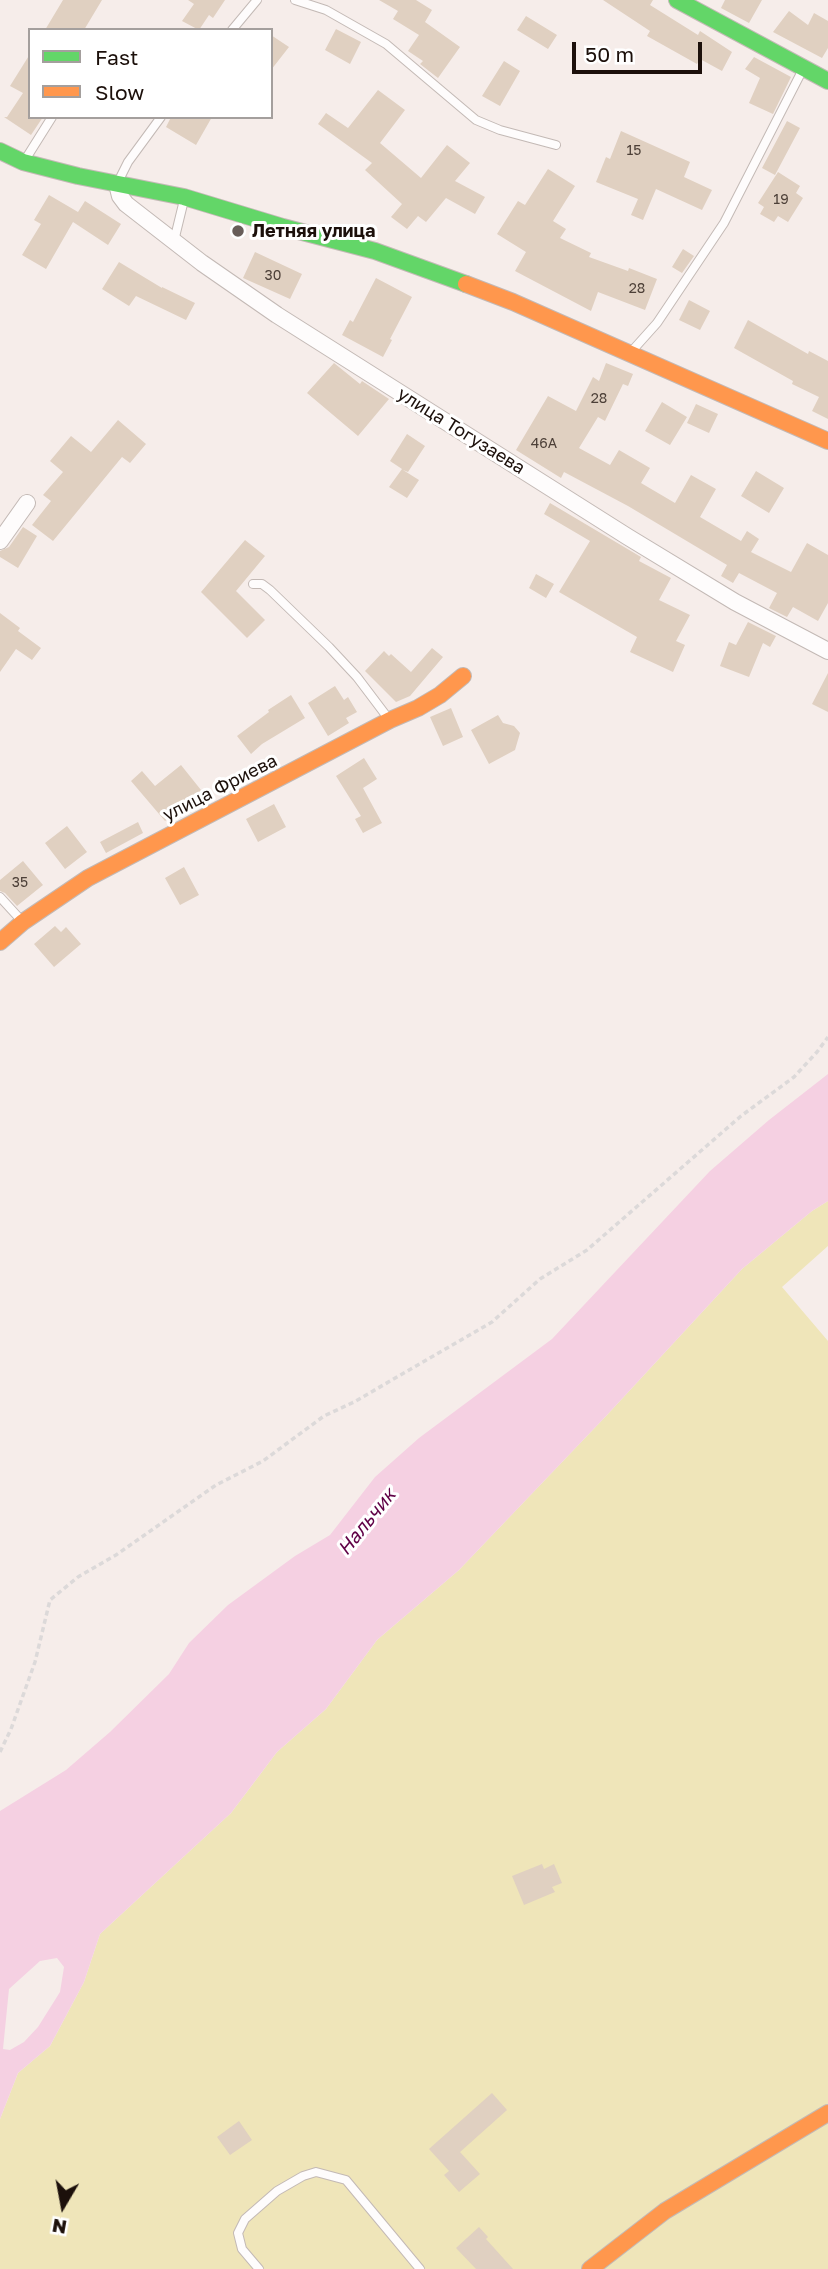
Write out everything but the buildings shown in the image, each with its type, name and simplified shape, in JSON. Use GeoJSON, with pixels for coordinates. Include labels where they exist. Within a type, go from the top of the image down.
{"type":"FeatureCollection","features":[{"type":"Feature","properties":{"kind":"street"},"geometry":{"type":"LineString","coordinates":[[677,0],[828,81]]}},
{"type":"Feature","properties":{"kind":"street"},"geometry":{"type":"LineString","coordinates":[[0,151],[23,162],[184,197],[283,228],[409,262],[513,302],[828,441]]}},
{"type":"Feature","properties":{"kind":"street","name":"улица Тогузаева"},"geometry":{"type":"LineString","coordinates":[[117,184],[120,196],[126,204],[277,315],[628,537],[735,602],[828,651]]}},
{"type":"Feature","properties":{"kind":"street"},"geometry":{"type":"LineString","coordinates":[[0,541],[27,503]]}},
{"type":"Feature","properties":{"kind":"street","name":"улица Фриева"},"geometry":{"type":"LineString","coordinates":[[0,942],[23,922],[88,878],[440,695],[463,677]]}},
{"type":"Feature","properties":{"kind":"street"},"geometry":{"type":"LineString","coordinates":[[590,2269],[665,2211],[828,2113]]}},
{"type":"Feature","properties":{"kind":"lane"},"geometry":{"type":"LineString","coordinates":[[234,28],[257,0]]}},
{"type":"Feature","properties":{"kind":"lane"},"geometry":{"type":"LineString","coordinates":[[295,0],[326,10],[386,44],[476,120],[500,130],[556,145]]}},
{"type":"Feature","properties":{"kind":"lane"},"geometry":{"type":"LineString","coordinates":[[631,353],[657,323],[724,223],[803,68]]}},
{"type":"Feature","properties":{"kind":"lane"},"geometry":{"type":"LineString","coordinates":[[23,162],[51,119]]}},
{"type":"Feature","properties":{"kind":"lane"},"geometry":{"type":"LineString","coordinates":[[117,184],[128,162],[160,119]]}},
{"type":"Feature","properties":{"kind":"lane"},"geometry":{"type":"LineString","coordinates":[[174,241],[184,197]]}},
{"type":"Feature","properties":{"kind":"lane"},"geometry":{"type":"LineString","coordinates":[[253,584],[262,584],[270,590],[329,647],[357,677],[390,720]]}},
{"type":"Feature","properties":{"kind":"lane"},"geometry":{"type":"LineString","coordinates":[[0,897],[23,922]]}},
{"type":"Feature","properties":{"kind":"lane"},"geometry":{"type":"LineString","coordinates":[[259,2269],[242,2249],[238,2233],[245,2219],[278,2191],[303,2176],[316,2172],[346,2180],[421,2269]]}},
{"type":"Feature","properties":{"kind":"path"},"geometry":{"type":"LineString","coordinates":[[0,1752],[35,1662],[50,1600],[78,1577],[136,1542],[216,1485],[263,1461],[324,1416],[354,1402],[492,1322],[540,1279],[587,1250],[741,1116],[794,1077],[828,1037]]}},
{"type":"Feature","properties":{"kind":"shaded area"},"geometry":{"type":"Polygon","coordinates":[[[828,1201],[828,1246],[782,1287],[828,1341],[828,2269],[0,2269],[0,2119],[18,2073],[50,2046],[84,1982],[100,1934],[231,1813],[277,1752],[326,1709],[377,1640],[459,1570],[742,1269],[828,1201]]]}},
{"type":"Feature","properties":{"kind":"water","name":"Нальчик"},"geometry":{"type":"Polygon","coordinates":[[[828,1074],[828,1201],[742,1269],[459,1570],[377,1640],[326,1709],[277,1752],[231,1813],[100,1934],[84,1982],[50,2046],[18,2073],[0,2119],[0,1811],[66,1770],[110,1732],[169,1674],[189,1643],[228,1605],[295,1556],[330,1535],[375,1477],[419,1438],[552,1339],[710,1171],[828,1074]],[[57,1958],[40,1961],[9,1989],[3,2049],[10,2050],[24,2042],[38,2027],[60,1992],[64,1967],[57,1958]]]}},
{"type":"Feature","properties":{"kind":"traffic: fast"},"geometry":{"type":"LineString","coordinates":[[677,0],[828,81]]}},
{"type":"Feature","properties":{"kind":"traffic: fast"},"geometry":{"type":"LineString","coordinates":[[0,151],[23,162],[184,197],[375,251],[466,284]]}},
{"type":"Feature","properties":{"kind":"traffic: slow"},"geometry":{"type":"LineString","coordinates":[[466,284],[513,302],[828,441]]}},
{"type":"Feature","properties":{"kind":"traffic: slow"},"geometry":{"type":"LineString","coordinates":[[0,942],[23,922],[88,878],[390,720],[418,708],[440,695],[463,676]]}},
{"type":"Feature","properties":{"kind":"traffic: slow"},"geometry":{"type":"LineString","coordinates":[[590,2269],[665,2211],[828,2113]]}},
{"type":"Feature","properties":{"kind":"place","name":"Летняя улица"},"geometry":{"type":"Point","coordinates":[238,231]}}]}
